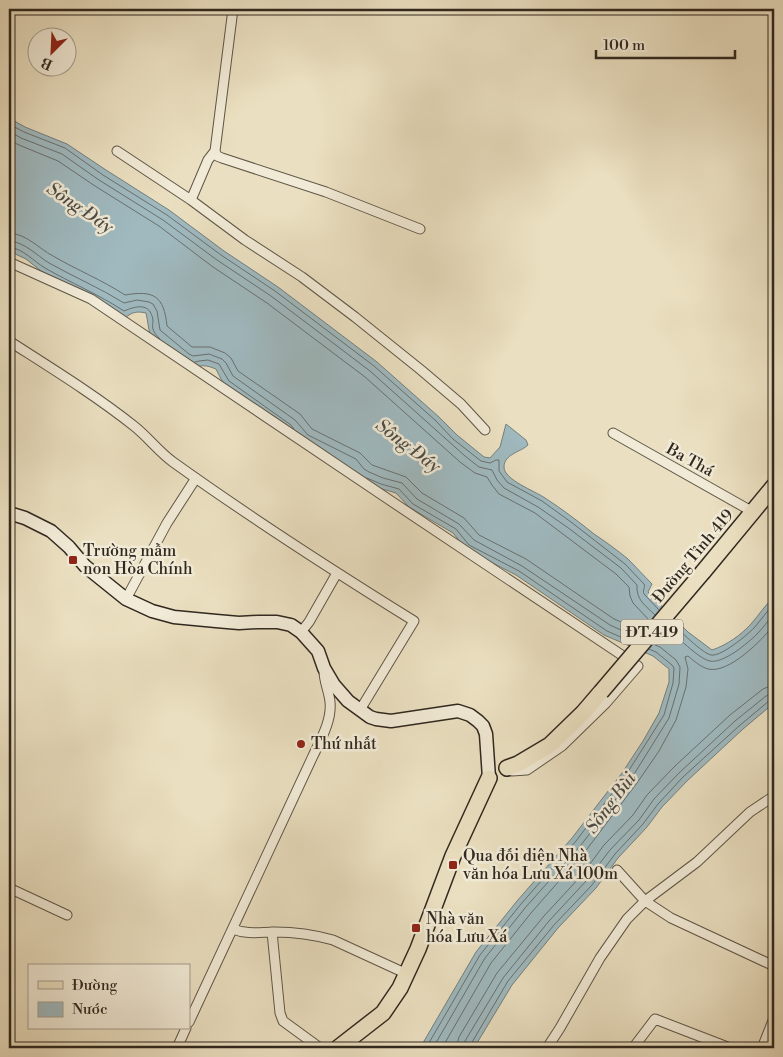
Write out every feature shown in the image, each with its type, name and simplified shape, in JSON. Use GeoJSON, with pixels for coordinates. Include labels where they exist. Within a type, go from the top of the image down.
{"type":"FeatureCollection","features":[{"type":"Feature","properties":{"kind":"main road","name":"Đường Tỉnh 419"},"geometry":{"type":"LineString","coordinates":[[497,773],[518,764],[550,745],[584,713],[774,486]]}},
{"type":"Feature","properties":{"kind":"main road"},"geometry":{"type":"LineString","coordinates":[[338,1048],[383,1012],[391,1003],[407,974],[452,856],[497,773]]}},
{"type":"Feature","properties":{"kind":"street"},"geometry":{"type":"LineString","coordinates":[[233,9],[215,146],[217,156],[326,192],[420,229]]}},
{"type":"Feature","properties":{"kind":"street"},"geometry":{"type":"LineString","coordinates":[[191,200],[215,146]]}},
{"type":"Feature","properties":{"kind":"street"},"geometry":{"type":"LineString","coordinates":[[117,151],[191,200],[245,240],[302,277],[355,317],[461,404],[485,430]]}},
{"type":"Feature","properties":{"kind":"street"},"geometry":{"type":"LineString","coordinates":[[9,262],[91,299],[638,666],[606,703],[562,746],[527,770],[497,773],[487,747],[483,726],[470,716],[458,711],[391,721],[376,720],[348,701],[334,685],[324,668],[318,651],[301,632],[291,625],[277,622],[239,623],[174,616],[152,611],[126,599],[85,566],[69,547],[51,531],[25,518],[9,513]]}},
{"type":"Feature","properties":{"kind":"street"},"geometry":{"type":"LineString","coordinates":[[9,341],[56,370],[116,412],[164,455],[196,478],[414,621],[360,710]]}},
{"type":"Feature","properties":{"kind":"street","name":"Ba Thá"},"geometry":{"type":"LineString","coordinates":[[613,433],[753,512]]}},
{"type":"Feature","properties":{"kind":"street"},"geometry":{"type":"LineString","coordinates":[[126,599],[167,522],[196,478]]}},
{"type":"Feature","properties":{"kind":"street"},"geometry":{"type":"LineString","coordinates":[[301,632],[309,622],[337,572]]}},
{"type":"Feature","properties":{"kind":"street"},"geometry":{"type":"LineString","coordinates":[[190,1020],[312,758],[329,717],[330,697],[324,678],[324,668]]}},
{"type":"Feature","properties":{"kind":"street"},"geometry":{"type":"LineString","coordinates":[[547,1048],[600,958],[627,919],[646,901],[697,862],[750,812],[774,796]]}},
{"type":"Feature","properties":{"kind":"street"},"geometry":{"type":"LineString","coordinates":[[617,870],[646,901],[671,918],[774,966]]}},
{"type":"Feature","properties":{"kind":"street"},"geometry":{"type":"LineString","coordinates":[[9,888],[67,915]]}},
{"type":"Feature","properties":{"kind":"street"},"geometry":{"type":"LineString","coordinates":[[233,929],[244,932],[272,932],[333,940],[407,974]]}},
{"type":"Feature","properties":{"kind":"street"},"geometry":{"type":"LineString","coordinates":[[272,932],[280,1013],[283,1021],[320,1048]]}},
{"type":"Feature","properties":{"kind":"street"},"geometry":{"type":"LineString","coordinates":[[762,1048],[774,1018]]}},
{"type":"Feature","properties":{"kind":"street"},"geometry":{"type":"LineString","coordinates":[[633,1048],[655,1019],[730,1048]]}},
{"type":"Feature","properties":{"kind":"street"},"geometry":{"type":"LineString","coordinates":[[177,1048],[185,1030]]}},
{"type":"Feature","properties":{"kind":"water"},"geometry":{"type":"Polygon","coordinates":[[[9,118],[25,127],[67,144],[169,210],[224,251],[278,287],[377,362],[484,457],[490,458],[500,447],[506,424],[526,440],[528,445],[507,459],[504,467],[505,472],[514,481],[558,506],[628,559],[652,584],[648,592],[688,632],[712,650],[743,632],[774,597],[774,703],[687,781],[662,807],[647,827],[618,858],[596,888],[558,928],[512,985],[474,1048],[420,1048],[476,952],[572,838],[622,773],[659,713],[669,682],[669,669],[653,656],[604,635],[516,575],[466,549],[453,533],[409,507],[396,493],[379,488],[225,385],[216,369],[205,366],[194,368],[151,337],[146,313],[135,312],[125,318],[104,304],[41,271],[26,259],[9,251],[9,118]]]}},
{"type":"Feature","properties":{"kind":"place","name":"Trường mầm non Hòa Chính"},"geometry":{"type":"Point","coordinates":[73,560]}},
{"type":"Feature","properties":{"kind":"place","name":"Thứ nhất"},"geometry":{"type":"Point","coordinates":[301,744]}},
{"type":"Feature","properties":{"kind":"place","name":"Qua đối diện Nhà văn hóa Lưu Xá 100m"},"geometry":{"type":"Point","coordinates":[453,865]}},
{"type":"Feature","properties":{"kind":"place","name":"Nhà văn hóa Lưu Xá"},"geometry":{"type":"Point","coordinates":[416,928]}},
{"type":"Feature","properties":{"kind":"water label","name":"Sông Đáy"},"geometry":{"type":"Point","coordinates":[80,208]}},
{"type":"Feature","properties":{"kind":"water label","name":"Sông Đáy"},"geometry":{"type":"Point","coordinates":[408,446]}},
{"type":"Feature","properties":{"kind":"water label","name":"Sông Bùi"},"geometry":{"type":"Point","coordinates":[611,803]}}]}
